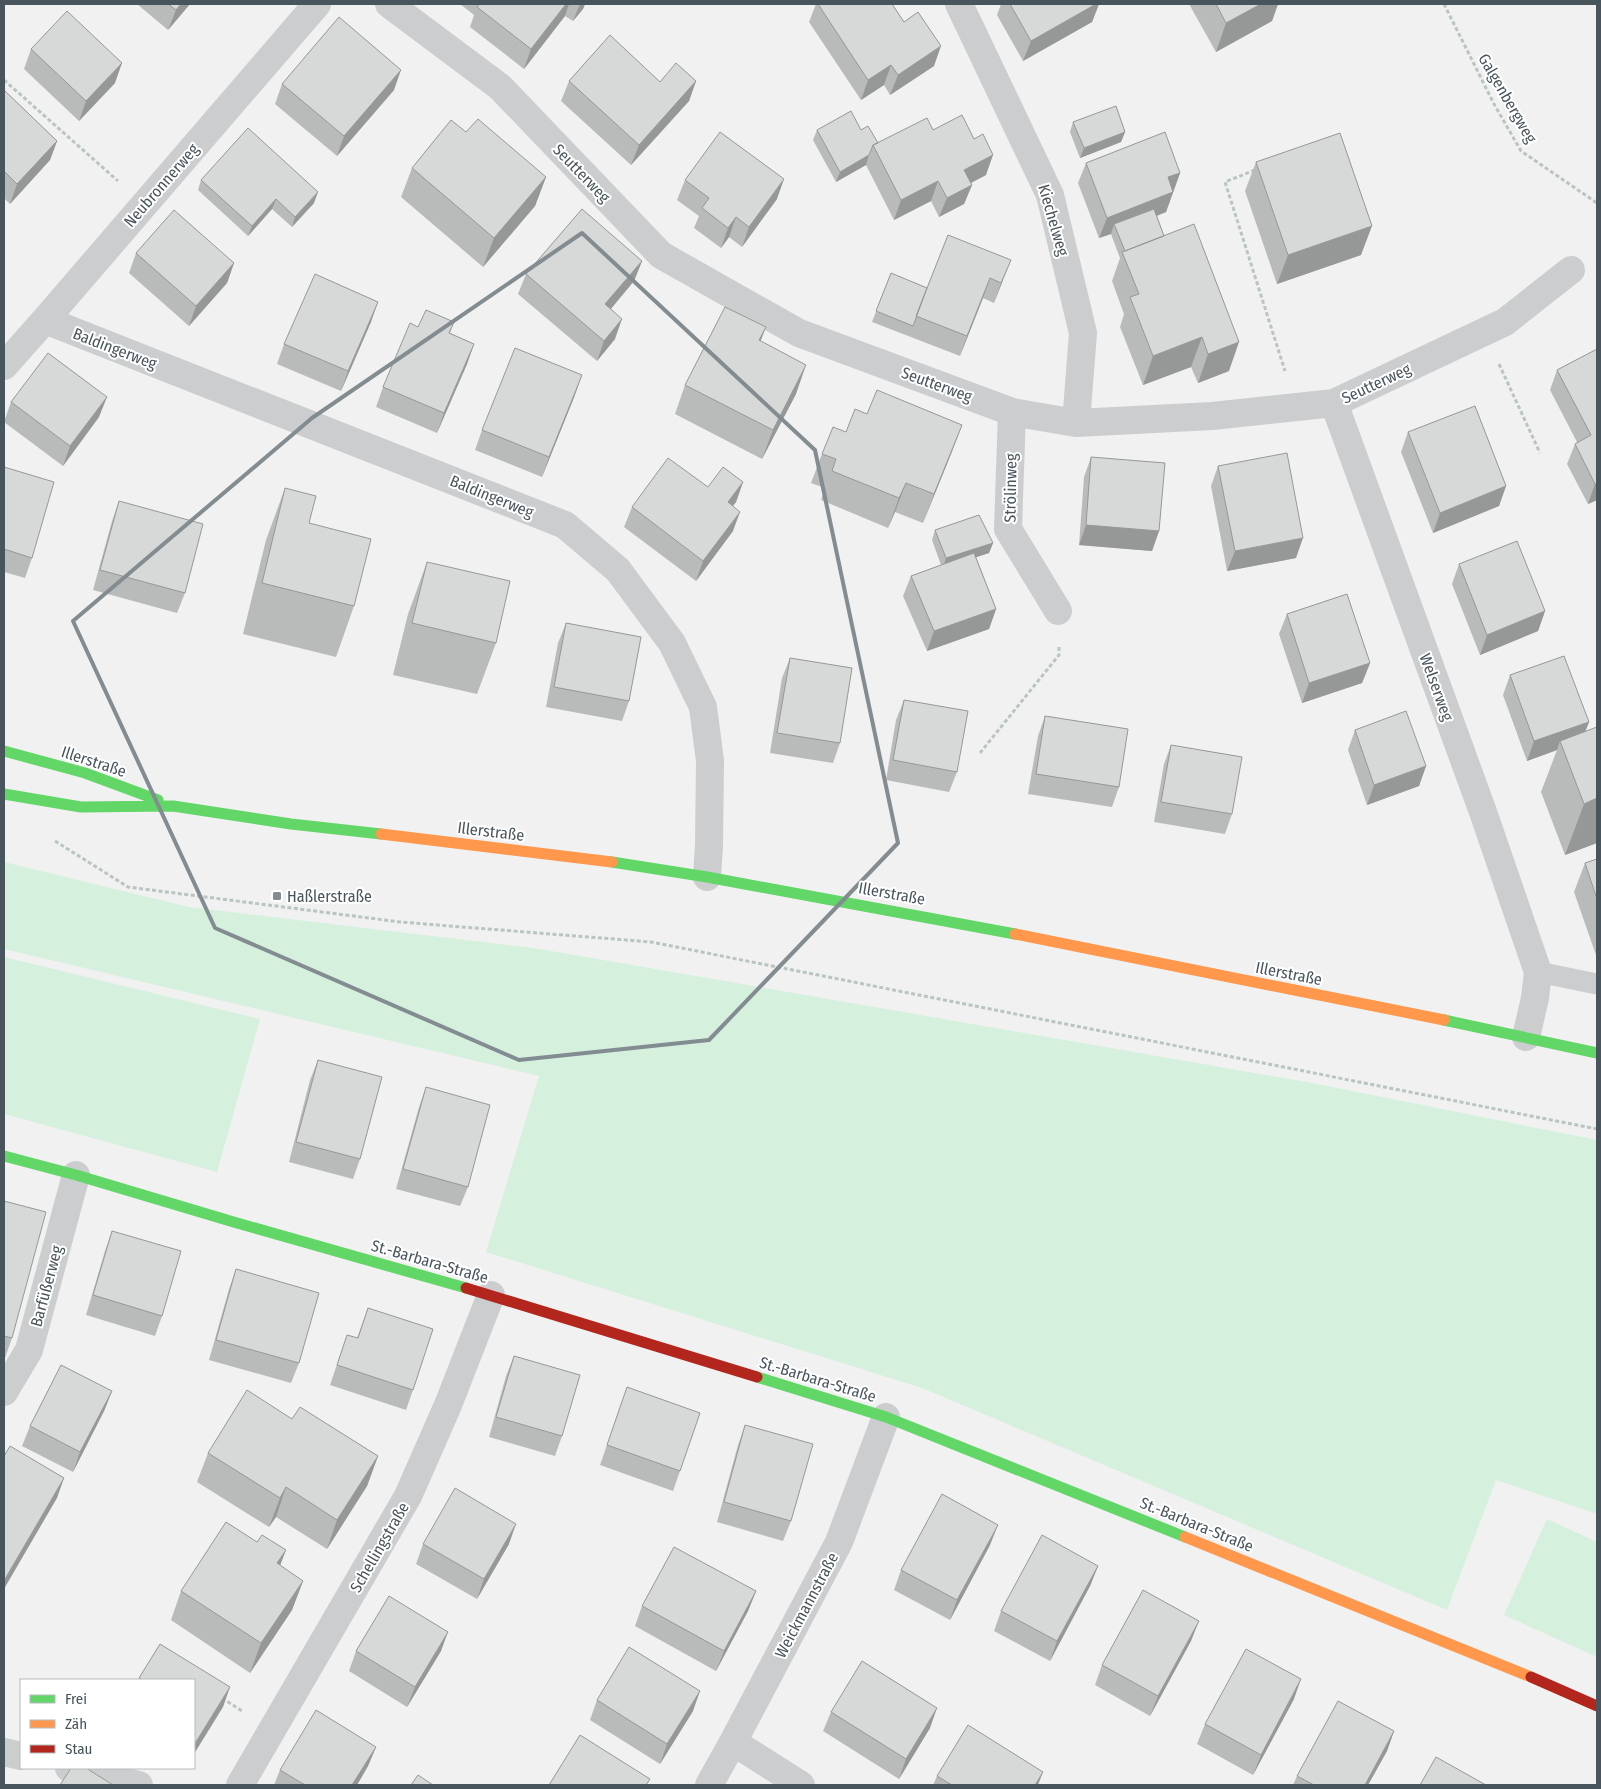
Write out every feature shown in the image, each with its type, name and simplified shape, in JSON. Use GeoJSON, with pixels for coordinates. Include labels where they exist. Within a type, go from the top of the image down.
{"type":"FeatureCollection","features":[{"type":"Feature","properties":{"kind":"main road","name":"Illerstraße"},"geometry":{"type":"LineString","coordinates":[[4,751],[85,773],[173,806]]}},
{"type":"Feature","properties":{"kind":"main road","name":"Illerstraße"},"geometry":{"type":"LineString","coordinates":[[4,794],[81,807],[173,806],[301,825],[587,858],[707,877],[948,920],[1597,1053]]}},
{"type":"Feature","properties":{"kind":"main road","name":"St.-Barbara-Straße"},"geometry":{"type":"LineString","coordinates":[[4,1156],[490,1294],[886,1417],[1521,1672],[1597,1706]]}},
{"type":"Feature","properties":{"kind":"street","name":"Neubronnerweg"},"geometry":{"type":"LineString","coordinates":[[4,366],[317,4]]}},
{"type":"Feature","properties":{"kind":"street","name":"Seutterweg"},"geometry":{"type":"LineString","coordinates":[[389,4],[500,87],[661,255],[798,333],[1012,412],[1076,423],[1212,416],[1334,403],[1505,322],[1571,270]]}},
{"type":"Feature","properties":{"kind":"street","name":"Kiechelweg"},"geometry":{"type":"LineString","coordinates":[[959,4],[1050,195],[1083,333],[1076,423]]}},
{"type":"Feature","properties":{"kind":"street","name":"Baldingerweg"},"geometry":{"type":"LineString","coordinates":[[45,320],[565,525],[618,570],[672,643],[703,707],[710,761],[707,877]]}},
{"type":"Feature","properties":{"kind":"street","name":"Welserweg"},"geometry":{"type":"LineString","coordinates":[[1334,403],[1483,812],[1538,972],[1535,998],[1526,1037]]}},
{"type":"Feature","properties":{"kind":"street","name":"Strölinweg"},"geometry":{"type":"LineString","coordinates":[[1012,412],[1008,529],[1058,611]]}},
{"type":"Feature","properties":{"kind":"street","name":"Barfüßerweg"},"geometry":{"type":"LineString","coordinates":[[4,1392],[29,1350],[76,1175]]}},
{"type":"Feature","properties":{"kind":"street","name":"Schellingstraße"},"geometry":{"type":"LineString","coordinates":[[240,1785],[408,1496],[448,1405],[490,1294]]}},
{"type":"Feature","properties":{"kind":"street","name":"Weickmannstraße"},"geometry":{"type":"LineString","coordinates":[[709,1785],[839,1542],[886,1417]]}},
{"type":"Feature","properties":{"kind":"street"},"geometry":{"type":"LineString","coordinates":[[733,1742],[801,1785]]}},
{"type":"Feature","properties":{"kind":"street"},"geometry":{"type":"LineString","coordinates":[[4,1752],[20,1756]]}},
{"type":"Feature","properties":{"kind":"street"},"geometry":{"type":"LineString","coordinates":[[73,1769],[139,1785]]}},
{"type":"Feature","properties":{"kind":"lane"},"geometry":{"type":"LineString","coordinates":[[1538,972],[1597,984]]}},
{"type":"Feature","properties":{"kind":"path","name":"Galgenbergweg"},"geometry":{"type":"LineString","coordinates":[[1444,4],[1494,104],[1521,151],[1597,203]]}},
{"type":"Feature","properties":{"kind":"path"},"geometry":{"type":"LineString","coordinates":[[4,80],[144,205]]}},
{"type":"Feature","properties":{"kind":"path"},"geometry":{"type":"LineString","coordinates":[[1259,168],[1225,182],[1296,408]]}},
{"type":"Feature","properties":{"kind":"path"},"geometry":{"type":"LineString","coordinates":[[1484,332],[1540,453]]}},
{"type":"Feature","properties":{"kind":"path"},"geometry":{"type":"LineString","coordinates":[[980,753],[1059,655],[1058,611]]}},
{"type":"Feature","properties":{"kind":"path"},"geometry":{"type":"LineString","coordinates":[[54,840],[128,887],[400,922],[651,942],[1597,1129]]}},
{"type":"Feature","properties":{"kind":"path"},"geometry":{"type":"LineString","coordinates":[[217,1695],[272,1729]]}},
{"type":"Feature","properties":{"kind":"highlighted area"},"geometry":{"type":"Polygon","coordinates":[[[582,233],[815,450],[898,843],[709,1040],[519,1060],[215,928],[73,621],[312,418],[582,233]]]}},
{"type":"Feature","properties":{"kind":"green space"},"geometry":{"type":"Polygon","coordinates":[[[4,862],[189,907],[534,948],[1307,1082],[1597,1140],[1597,1514],[1496,1480],[1447,1610],[922,1388],[486,1252],[539,1076],[4,949],[4,862]]]}},
{"type":"Feature","properties":{"kind":"green space"},"geometry":{"type":"Polygon","coordinates":[[[4,957],[260,1019],[217,1172],[4,1114],[4,957]]]}},
{"type":"Feature","properties":{"kind":"green space"},"geometry":{"type":"Polygon","coordinates":[[[1547,1519],[1597,1542],[1597,1657],[1504,1615],[1547,1519]]]}},
{"type":"Feature","properties":{"kind":"building"},"geometry":{"type":"Polygon","coordinates":[[[168,4],[181,4],[176,10],[168,4]]]}},
{"type":"Feature","properties":{"kind":"building"},"geometry":{"type":"Polygon","coordinates":[[[480,4],[566,4],[531,49],[477,7],[480,4]]]}},
{"type":"Feature","properties":{"kind":"building"},"geometry":{"type":"Polygon","coordinates":[[[818,4],[892,4],[904,22],[918,12],[941,46],[898,75],[891,65],[868,80],[818,4]]]}},
{"type":"Feature","properties":{"kind":"building"},"geometry":{"type":"Polygon","coordinates":[[[1010,4],[1096,4],[1031,41],[1010,4]]]}},
{"type":"Feature","properties":{"kind":"building"},"geometry":{"type":"Polygon","coordinates":[[[1216,4],[1261,4],[1226,23],[1216,4]]]}},
{"type":"Feature","properties":{"kind":"building"},"geometry":{"type":"Polygon","coordinates":[[[67,11],[122,63],[86,101],[31,49],[67,11]]]}},
{"type":"Feature","properties":{"kind":"building"},"geometry":{"type":"Polygon","coordinates":[[[339,17],[401,70],[344,136],[282,84],[339,17]]]}},
{"type":"Feature","properties":{"kind":"building"},"geometry":{"type":"Polygon","coordinates":[[[610,35],[660,82],[676,63],[696,81],[639,145],[569,81],[610,35]]]}},
{"type":"Feature","properties":{"kind":"building"},"geometry":{"type":"Polygon","coordinates":[[[4,90],[57,141],[17,184],[4,171],[4,90]]]}},
{"type":"Feature","properties":{"kind":"building"},"geometry":{"type":"Polygon","coordinates":[[[1116,106],[1125,132],[1084,148],[1073,122],[1116,106]]]}},
{"type":"Feature","properties":{"kind":"building"},"geometry":{"type":"Polygon","coordinates":[[[851,111],[861,130],[868,126],[878,143],[873,145],[869,155],[840,172],[817,130],[851,111]]]}},
{"type":"Feature","properties":{"kind":"building"},"geometry":{"type":"Polygon","coordinates":[[[962,115],[974,139],[983,134],[993,155],[964,170],[972,185],[947,198],[938,181],[901,200],[873,145],[927,118],[933,130],[962,115]]]}},
{"type":"Feature","properties":{"kind":"building"},"geometry":{"type":"Polygon","coordinates":[[[478,119],[546,177],[494,238],[412,168],[451,120],[466,132],[478,119]]]}},
{"type":"Feature","properties":{"kind":"building"},"geometry":{"type":"Polygon","coordinates":[[[248,128],[318,192],[295,217],[276,199],[252,226],[201,180],[248,128]]]}},
{"type":"Feature","properties":{"kind":"building"},"geometry":{"type":"Polygon","coordinates":[[[720,132],[784,179],[749,227],[736,217],[728,228],[702,208],[709,198],[685,180],[720,132]]]}},
{"type":"Feature","properties":{"kind":"building"},"geometry":{"type":"Polygon","coordinates":[[[1165,132],[1180,173],[1168,177],[1173,192],[1107,218],[1086,163],[1165,132]]]}},
{"type":"Feature","properties":{"kind":"building"},"geometry":{"type":"Polygon","coordinates":[[[1340,133],[1372,226],[1288,255],[1256,162],[1340,133]]]}},
{"type":"Feature","properties":{"kind":"building"},"geometry":{"type":"Polygon","coordinates":[[[582,209],[642,261],[605,304],[622,319],[604,341],[526,274],[582,209]]]}},
{"type":"Feature","properties":{"kind":"building"},"geometry":{"type":"Polygon","coordinates":[[[1154,209],[1164,236],[1125,251],[1114,224],[1154,209]]]}},
{"type":"Feature","properties":{"kind":"building"},"geometry":{"type":"Polygon","coordinates":[[[174,210],[234,263],[196,306],[136,253],[174,210]]]}},
{"type":"Feature","properties":{"kind":"building"},"geometry":{"type":"Polygon","coordinates":[[[1194,224],[1239,342],[1208,354],[1202,337],[1153,356],[1130,297],[1139,294],[1122,252],[1194,224]]]}},
{"type":"Feature","properties":{"kind":"building"},"geometry":{"type":"Polygon","coordinates":[[[948,235],[1011,260],[1001,283],[990,278],[967,336],[916,316],[948,235]]]}},
{"type":"Feature","properties":{"kind":"building"},"geometry":{"type":"Polygon","coordinates":[[[891,273],[927,288],[913,326],[876,311],[891,273]]]}},
{"type":"Feature","properties":{"kind":"building"},"geometry":{"type":"Polygon","coordinates":[[[315,274],[378,302],[348,371],[284,344],[315,274]]]}},
{"type":"Feature","properties":{"kind":"building"},"geometry":{"type":"Polygon","coordinates":[[[725,307],[766,327],[759,340],[806,365],[773,430],[685,385],[725,307]]]}},
{"type":"Feature","properties":{"kind":"building"},"geometry":{"type":"Polygon","coordinates":[[[426,310],[454,322],[449,333],[474,344],[444,413],[383,387],[410,323],[418,327],[426,310]]]}},
{"type":"Feature","properties":{"kind":"building"},"geometry":{"type":"Polygon","coordinates":[[[515,348],[582,375],[549,457],[482,430],[515,348]]]}},
{"type":"Feature","properties":{"kind":"building"},"geometry":{"type":"Polygon","coordinates":[[[1597,349],[1597,484],[1595,484],[1575,444],[1591,435],[1557,370],[1597,349]]]}},
{"type":"Feature","properties":{"kind":"building"},"geometry":{"type":"Polygon","coordinates":[[[48,353],[107,397],[70,446],[11,402],[48,353]]]}},
{"type":"Feature","properties":{"kind":"building"},"geometry":{"type":"Polygon","coordinates":[[[877,390],[962,425],[934,494],[906,483],[899,498],[832,471],[836,459],[822,454],[833,427],[846,432],[855,409],[867,414],[877,390]]]}},
{"type":"Feature","properties":{"kind":"building"},"geometry":{"type":"Polygon","coordinates":[[[1475,406],[1506,486],[1440,513],[1408,432],[1475,406]]]}},
{"type":"Feature","properties":{"kind":"building"},"geometry":{"type":"Polygon","coordinates":[[[1287,453],[1303,538],[1235,551],[1218,466],[1287,453]]]}},
{"type":"Feature","properties":{"kind":"building"},"geometry":{"type":"Polygon","coordinates":[[[1091,457],[1165,463],[1159,531],[1086,525],[1091,457]]]}},
{"type":"Feature","properties":{"kind":"building"},"geometry":{"type":"Polygon","coordinates":[[[668,458],[708,487],[723,467],[743,482],[728,502],[740,512],[703,561],[632,507],[668,458]]]}},
{"type":"Feature","properties":{"kind":"building"},"geometry":{"type":"Polygon","coordinates":[[[4,467],[54,482],[32,558],[4,549],[4,467]]]}},
{"type":"Feature","properties":{"kind":"building"},"geometry":{"type":"Polygon","coordinates":[[[285,488],[316,496],[309,523],[371,539],[354,606],[262,583],[285,488]]]}},
{"type":"Feature","properties":{"kind":"building"},"geometry":{"type":"Polygon","coordinates":[[[119,501],[203,524],[185,593],[100,570],[119,501]]]}},
{"type":"Feature","properties":{"kind":"building"},"geometry":{"type":"Polygon","coordinates":[[[979,515],[993,543],[946,558],[935,530],[979,515]]]}},
{"type":"Feature","properties":{"kind":"building"},"geometry":{"type":"Polygon","coordinates":[[[1517,541],[1545,611],[1487,635],[1459,564],[1517,541]]]}},
{"type":"Feature","properties":{"kind":"building"},"geometry":{"type":"Polygon","coordinates":[[[974,553],[996,609],[934,631],[911,576],[974,553]]]}},
{"type":"Feature","properties":{"kind":"building"},"geometry":{"type":"Polygon","coordinates":[[[427,562],[510,581],[496,643],[412,623],[427,562]]]}},
{"type":"Feature","properties":{"kind":"building"},"geometry":{"type":"Polygon","coordinates":[[[1347,594],[1370,663],[1309,683],[1287,614],[1347,594]]]}},
{"type":"Feature","properties":{"kind":"building"},"geometry":{"type":"Polygon","coordinates":[[[566,623],[641,637],[629,701],[554,687],[566,623]]]}},
{"type":"Feature","properties":{"kind":"building"},"geometry":{"type":"Polygon","coordinates":[[[1564,656],[1589,722],[1534,741],[1510,675],[1564,656]]]}},
{"type":"Feature","properties":{"kind":"building"},"geometry":{"type":"Polygon","coordinates":[[[790,658],[852,668],[840,743],[777,733],[790,658]]]}},
{"type":"Feature","properties":{"kind":"building"},"geometry":{"type":"Polygon","coordinates":[[[904,700],[968,711],[957,772],[893,760],[904,700]]]}},
{"type":"Feature","properties":{"kind":"building"},"geometry":{"type":"Polygon","coordinates":[[[1406,711],[1426,766],[1374,785],[1355,730],[1406,711]]]}},
{"type":"Feature","properties":{"kind":"building"},"geometry":{"type":"Polygon","coordinates":[[[1045,716],[1128,729],[1119,787],[1036,774],[1045,716]]]}},
{"type":"Feature","properties":{"kind":"building"},"geometry":{"type":"Polygon","coordinates":[[[1597,727],[1597,798],[1584,804],[1560,741],[1597,727]]]}},
{"type":"Feature","properties":{"kind":"building"},"geometry":{"type":"Polygon","coordinates":[[[1171,745],[1242,757],[1232,814],[1161,802],[1171,745]]]}},
{"type":"Feature","properties":{"kind":"building"},"geometry":{"type":"Polygon","coordinates":[[[1597,859],[1597,899],[1585,863],[1597,859]]]}},
{"type":"Feature","properties":{"kind":"building"},"geometry":{"type":"Polygon","coordinates":[[[318,1060],[382,1077],[360,1159],[296,1142],[318,1060]]]}},
{"type":"Feature","properties":{"kind":"building"},"geometry":{"type":"Polygon","coordinates":[[[426,1087],[490,1105],[468,1187],[403,1169],[426,1087]]]}},
{"type":"Feature","properties":{"kind":"building"},"geometry":{"type":"Polygon","coordinates":[[[4,1201],[46,1212],[12,1338],[4,1336],[4,1201]]]}},
{"type":"Feature","properties":{"kind":"building"},"geometry":{"type":"Polygon","coordinates":[[[112,1231],[181,1251],[162,1316],[93,1295],[112,1231]]]}},
{"type":"Feature","properties":{"kind":"building"},"geometry":{"type":"Polygon","coordinates":[[[236,1269],[319,1293],[299,1363],[216,1340],[236,1269]]]}},
{"type":"Feature","properties":{"kind":"building"},"geometry":{"type":"Polygon","coordinates":[[[368,1308],[433,1329],[413,1390],[337,1365],[347,1335],[358,1338],[368,1308]]]}},
{"type":"Feature","properties":{"kind":"building"},"geometry":{"type":"Polygon","coordinates":[[[514,1356],[580,1375],[562,1436],[496,1417],[514,1356]]]}},
{"type":"Feature","properties":{"kind":"building"},"geometry":{"type":"Polygon","coordinates":[[[61,1365],[112,1391],[80,1452],[30,1426],[61,1365]]]}},
{"type":"Feature","properties":{"kind":"building"},"geometry":{"type":"Polygon","coordinates":[[[627,1387],[700,1413],[680,1471],[607,1445],[627,1387]]]}},
{"type":"Feature","properties":{"kind":"building"},"geometry":{"type":"Polygon","coordinates":[[[247,1390],[292,1419],[300,1407],[378,1456],[337,1520],[286,1487],[280,1498],[208,1453],[247,1390]]]}},
{"type":"Feature","properties":{"kind":"building"},"geometry":{"type":"Polygon","coordinates":[[[745,1425],[813,1444],[791,1521],[724,1502],[745,1425]]]}},
{"type":"Feature","properties":{"kind":"building"},"geometry":{"type":"Polygon","coordinates":[[[10,1446],[64,1478],[5,1579],[4,1456],[10,1446]]]}},
{"type":"Feature","properties":{"kind":"building"},"geometry":{"type":"Polygon","coordinates":[[[455,1488],[516,1524],[484,1579],[423,1544],[455,1488]]]}},
{"type":"Feature","properties":{"kind":"building"},"geometry":{"type":"Polygon","coordinates":[[[942,1494],[998,1525],[957,1600],[901,1570],[942,1494]]]}},
{"type":"Feature","properties":{"kind":"building"},"geometry":{"type":"Polygon","coordinates":[[[226,1522],[257,1542],[262,1535],[286,1550],[277,1563],[303,1581],[261,1643],[181,1591],[226,1522]]]}},
{"type":"Feature","properties":{"kind":"building"},"geometry":{"type":"Polygon","coordinates":[[[1042,1535],[1098,1566],[1057,1641],[1001,1611],[1042,1535]]]}},
{"type":"Feature","properties":{"kind":"building"},"geometry":{"type":"Polygon","coordinates":[[[674,1547],[756,1591],[724,1651],[642,1606],[674,1547]]]}},
{"type":"Feature","properties":{"kind":"building"},"geometry":{"type":"Polygon","coordinates":[[[1143,1590],[1199,1621],[1158,1696],[1102,1665],[1143,1590]]]}},
{"type":"Feature","properties":{"kind":"building"},"geometry":{"type":"Polygon","coordinates":[[[389,1596],[448,1632],[415,1687],[356,1651],[389,1596]]]}},
{"type":"Feature","properties":{"kind":"building"},"geometry":{"type":"Polygon","coordinates":[[[160,1644],[230,1687],[195,1743],[195,1679],[139,1678],[160,1644]]]}},
{"type":"Feature","properties":{"kind":"building"},"geometry":{"type":"Polygon","coordinates":[[[629,1647],[700,1691],[667,1744],[597,1700],[629,1647]]]}},
{"type":"Feature","properties":{"kind":"building"},"geometry":{"type":"Polygon","coordinates":[[[1246,1649],[1301,1679],[1261,1755],[1205,1724],[1246,1649]]]}},
{"type":"Feature","properties":{"kind":"building"},"geometry":{"type":"Polygon","coordinates":[[[862,1661],[937,1708],[906,1759],[831,1712],[862,1661]]]}},
{"type":"Feature","properties":{"kind":"building"},"geometry":{"type":"Polygon","coordinates":[[[1338,1701],[1394,1731],[1365,1785],[1314,1785],[1297,1776],[1338,1701]]]}},
{"type":"Feature","properties":{"kind":"building"},"geometry":{"type":"Polygon","coordinates":[[[316,1710],[376,1747],[352,1785],[305,1785],[280,1770],[316,1710]]]}},
{"type":"Feature","properties":{"kind":"building"},"geometry":{"type":"Polygon","coordinates":[[[968,1725],[1043,1772],[1035,1785],[952,1785],[937,1776],[968,1725]]]}},
{"type":"Feature","properties":{"kind":"building"},"geometry":{"type":"Polygon","coordinates":[[[580,1735],[650,1779],[646,1785],[549,1785],[580,1735]]]}},
{"type":"Feature","properties":{"kind":"building"},"geometry":{"type":"Polygon","coordinates":[[[1436,1757],[1486,1785],[1420,1785],[1436,1757]]]}},
{"type":"Feature","properties":{"kind":"building"},"geometry":{"type":"Polygon","coordinates":[[[70,1769],[88,1769],[113,1785],[60,1785],[70,1769]]]}},
{"type":"Feature","properties":{"kind":"building"},"geometry":{"type":"Polygon","coordinates":[[[418,1775],[433,1785],[411,1785],[418,1775]]]}},
{"type":"Feature","properties":{"kind":"traffic: fast"},"geometry":{"type":"LineString","coordinates":[[4,751],[85,773],[158,800]]}},
{"type":"Feature","properties":{"kind":"traffic: fast"},"geometry":{"type":"LineString","coordinates":[[4,794],[81,807],[173,806],[291,824],[381,834]]}},
{"type":"Feature","properties":{"kind":"traffic: fast"},"geometry":{"type":"LineString","coordinates":[[612,862],[707,877],[1015,934]]}},
{"type":"Feature","properties":{"kind":"traffic: fast"},"geometry":{"type":"LineString","coordinates":[[1444,1020],[1597,1053]]}},
{"type":"Feature","properties":{"kind":"traffic: fast"},"geometry":{"type":"LineString","coordinates":[[4,1156],[76,1175],[466,1288]]}},
{"type":"Feature","properties":{"kind":"traffic: fast"},"geometry":{"type":"LineString","coordinates":[[757,1377],[886,1417],[1185,1537]]}},
{"type":"Feature","properties":{"kind":"traffic: slow"},"geometry":{"type":"LineString","coordinates":[[381,834],[612,862]]}},
{"type":"Feature","properties":{"kind":"traffic: slow"},"geometry":{"type":"LineString","coordinates":[[1015,934],[1444,1020]]}},
{"type":"Feature","properties":{"kind":"traffic: slow"},"geometry":{"type":"LineString","coordinates":[[1185,1537],[1531,1677]]}},
{"type":"Feature","properties":{"kind":"traffic: jam"},"geometry":{"type":"LineString","coordinates":[[466,1288],[757,1377]]}},
{"type":"Feature","properties":{"kind":"traffic: jam"},"geometry":{"type":"LineString","coordinates":[[1531,1677],[1597,1706]]}},
{"type":"Feature","properties":{"kind":"place","name":"Haßlerstraße"},"geometry":{"type":"Point","coordinates":[277,896]}}]}
